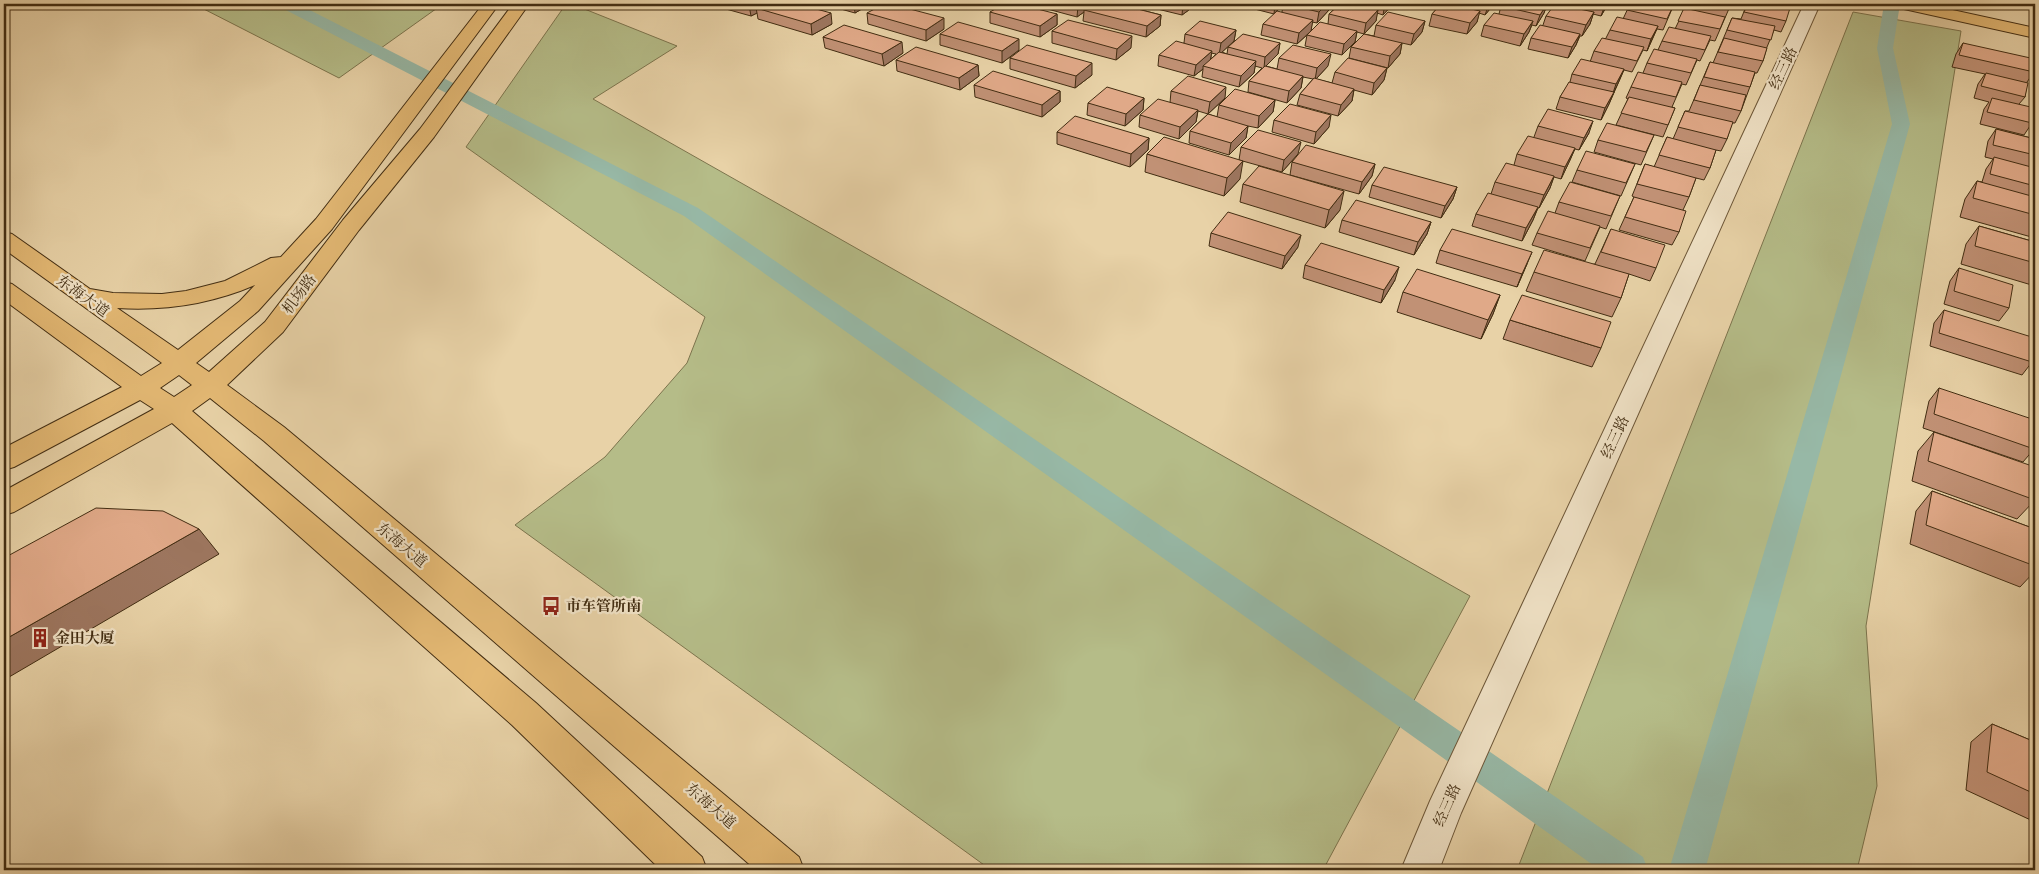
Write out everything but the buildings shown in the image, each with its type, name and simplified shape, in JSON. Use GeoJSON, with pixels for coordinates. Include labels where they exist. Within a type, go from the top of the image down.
{"type":"FeatureCollection","features":[{"type":"Feature","properties":{"kind":"main road","name":"机场路"},"geometry":{"type":"LineString","coordinates":[[4,460],[140,388],[178,364],[249,306],[324,224],[491,4]]}},
{"type":"Feature","properties":{"kind":"main road","name":"机场路"},"geometry":{"type":"LineString","coordinates":[[4,504],[174,410],[211,385],[274,327],[351,225],[427,133],[522,4]]}},
{"type":"Feature","properties":{"kind":"main road"},"geometry":{"type":"LineString","coordinates":[[1904,4],[2035,33]]}},
{"type":"Feature","properties":{"kind":"main road","name":"东海大道"},"geometry":{"type":"LineString","coordinates":[[4,240],[178,364],[211,385],[274,434],[785,870]]}},
{"type":"Feature","properties":{"kind":"main road"},"geometry":{"type":"LineString","coordinates":[[81,295],[112,301],[152,304],[200,297],[238,284],[270,269],[300,251]]}},
{"type":"Feature","properties":{"kind":"main road"},"geometry":{"type":"LineString","coordinates":[[4,289],[140,388],[174,410],[524,714],[688,870]]}},
{"type":"Feature","properties":{"kind":"street","name":"经三路"},"geometry":{"type":"LineString","coordinates":[[1420,870],[1492,706],[1812,4]]}},
{"type":"Feature","properties":{"kind":"green space"},"geometry":{"type":"Polygon","coordinates":[[[194,4],[435,4],[440,6],[339,78],[194,4]]]}},
{"type":"Feature","properties":{"kind":"green space"},"geometry":{"type":"Polygon","coordinates":[[[566,4],[572,4],[677,46],[593,99],[1470,596],[1323,870],[991,870],[515,525],[605,457],[687,363],[705,317],[466,147],[566,4]]]}},
{"type":"Feature","properties":{"kind":"green space"},"geometry":{"type":"Polygon","coordinates":[[[1853,12],[1961,31],[1866,626],[1877,786],[1857,870],[1517,870],[1853,12]]]}},
{"type":"Feature","properties":{"kind":"waterway"},"geometry":{"type":"LineString","coordinates":[[286,4],[691,212],[1630,870]]}},
{"type":"Feature","properties":{"kind":"waterway"},"geometry":{"type":"LineString","coordinates":[[1687,870],[1901,124],[1885,48],[1892,4]]}},
{"type":"Feature","properties":{"kind":"place","name":"市车管所南"},"geometry":{"type":"Point","coordinates":[551,606]}},
{"type":"Feature","properties":{"kind":"place","name":"金田大厦"},"geometry":{"type":"Point","coordinates":[40,638]}}]}
